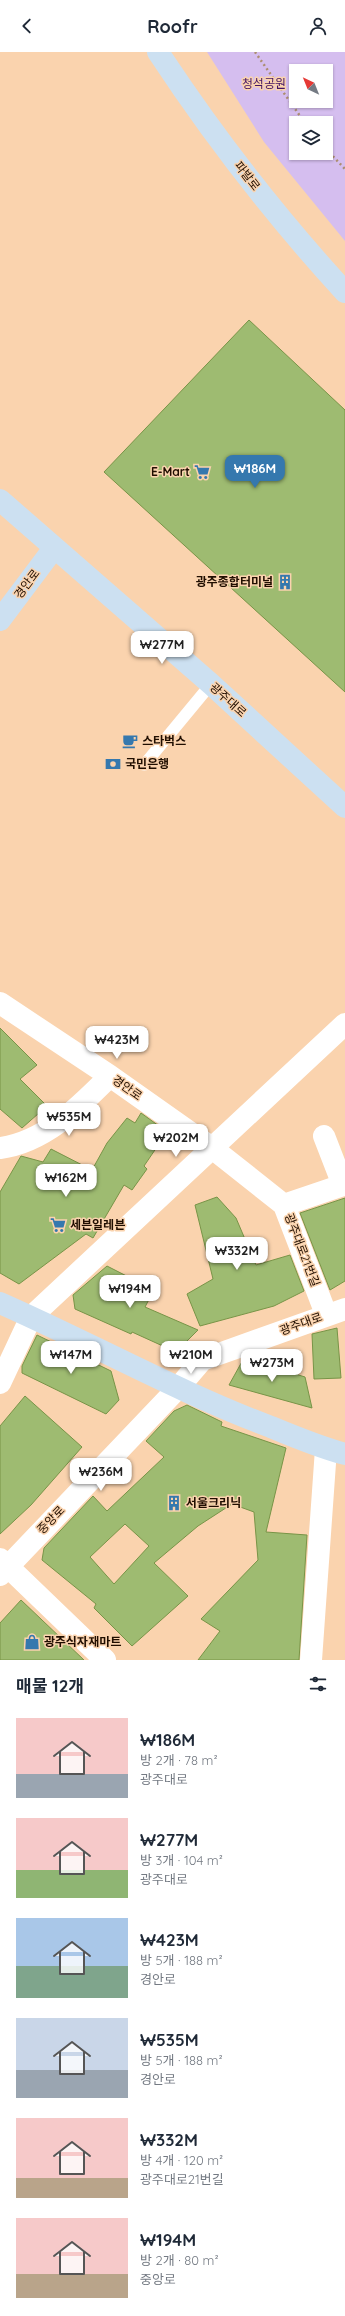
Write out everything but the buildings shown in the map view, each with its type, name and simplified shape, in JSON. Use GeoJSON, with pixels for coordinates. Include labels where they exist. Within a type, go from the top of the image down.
{"type":"FeatureCollection","features":[{"type":"Feature","properties":{"kind":"street","name":"파발로"},"geometry":{"type":"LineString","coordinates":[[158,52],[216,137],[269,205],[345,292]]}},
{"type":"Feature","properties":{"kind":"street","name":"광주대로"},"geometry":{"type":"LineString","coordinates":[[0,500],[211,684],[345,807]]}},
{"type":"Feature","properties":{"kind":"street","name":"경안로"},"geometry":{"type":"LineString","coordinates":[[0,620],[54,548]]}},
{"type":"Feature","properties":{"kind":"street","name":"경안로"},"geometry":{"type":"LineString","coordinates":[[0,1004],[110,1076],[212,1148]]}},
{"type":"Feature","properties":{"kind":"street"},"geometry":{"type":"LineString","coordinates":[[0,1383],[31,1317],[345,1024]]}},
{"type":"Feature","properties":{"kind":"street"},"geometry":{"type":"LineString","coordinates":[[0,1148],[35,1137],[58,1123],[82,1103],[110,1076]]}},
{"type":"Feature","properties":{"kind":"street"},"geometry":{"type":"LineString","coordinates":[[284,1205],[343,1184],[324,1136]]}},
{"type":"Feature","properties":{"kind":"street","name":"광주대로21번길"},"geometry":{"type":"LineString","coordinates":[[212,1148],[284,1205],[336,1312]]}},
{"type":"Feature","properties":{"kind":"street"},"geometry":{"type":"LineString","coordinates":[[0,1303],[178,1388],[250,1419],[336,1451],[311,1660]]}},
{"type":"Feature","properties":{"kind":"street","name":"광주대로"},"geometry":{"type":"LineString","coordinates":[[178,1388],[202,1360],[336,1312]]}},
{"type":"Feature","properties":{"kind":"street","name":"중앙로"},"geometry":{"type":"LineString","coordinates":[[105,1660],[2,1566],[178,1388]]}},
{"type":"Feature","properties":{"kind":"lane"},"geometry":{"type":"LineString","coordinates":[[144,765],[211,684]]}},
{"type":"Feature","properties":{"kind":"path"},"geometry":{"type":"LineString","coordinates":[[255,52],[300,116]]}},
{"type":"Feature","properties":{"kind":"path"},"geometry":{"type":"LineString","coordinates":[[333,156],[345,169]]}},
{"type":"Feature","properties":{"kind":"green space","name":"청석공원"},"geometry":{"type":"Polygon","coordinates":[[[207,52],[345,52],[345,241],[264,142],[207,52]]]}},
{"type":"Feature","properties":{"kind":"place","name":"E-Mart"},"geometry":{"type":"Point","coordinates":[202,472]}},
{"type":"Feature","properties":{"kind":"place","name":"광주종합터미널"},"geometry":{"type":"Point","coordinates":[285,582]}},
{"type":"Feature","properties":{"kind":"place","name":"스타벅스"},"geometry":{"type":"Point","coordinates":[130,741]}},
{"type":"Feature","properties":{"kind":"place","name":"국민은행"},"geometry":{"type":"Point","coordinates":[113,764]}},
{"type":"Feature","properties":{"kind":"place","name":"세븐일레븐"},"geometry":{"type":"Point","coordinates":[58,1225]}},
{"type":"Feature","properties":{"kind":"place","name":"서울크리닉"},"geometry":{"type":"Point","coordinates":[174,1503]}},
{"type":"Feature","properties":{"kind":"place","name":"광주식자재마트"},"geometry":{"type":"Point","coordinates":[32,1642]}}]}
